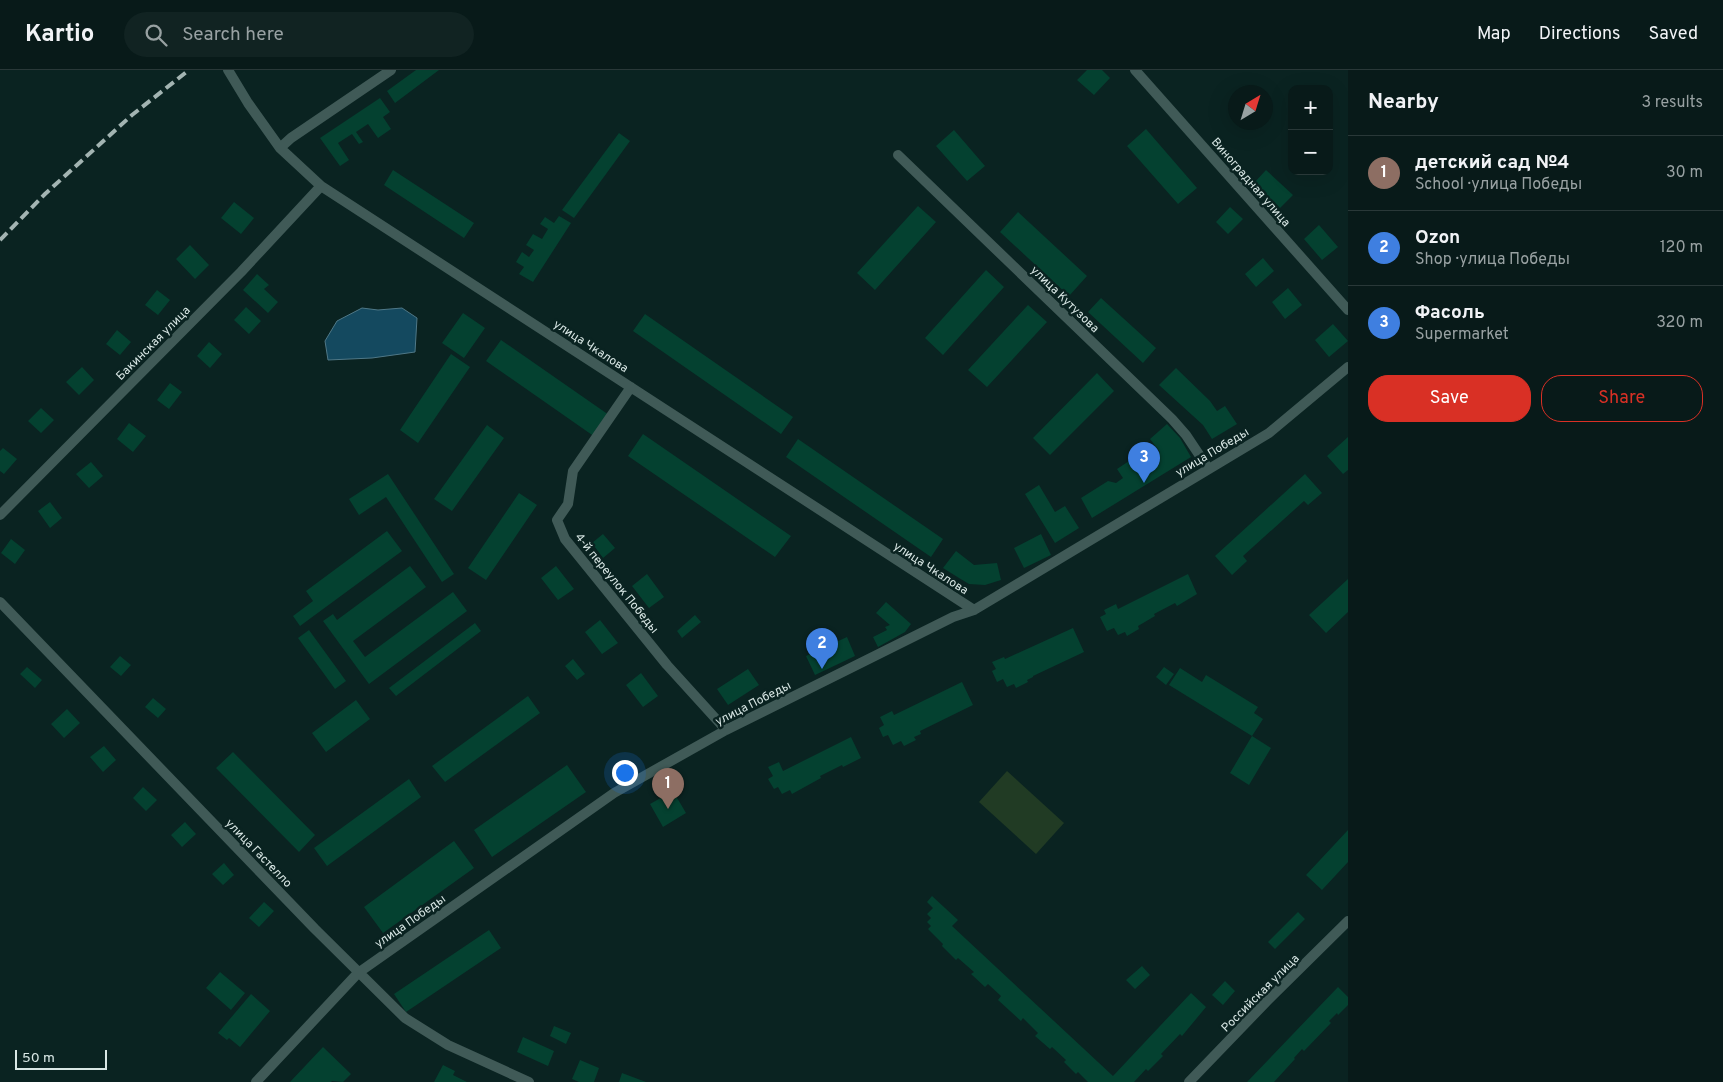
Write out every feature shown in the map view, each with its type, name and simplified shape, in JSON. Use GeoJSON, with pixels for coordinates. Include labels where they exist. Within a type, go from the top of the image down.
{"type":"FeatureCollection","features":[{"type":"Feature","properties":{"kind":"street","name":"улица Чкалова"},"geometry":{"type":"LineString","coordinates":[[228,70],[248,103],[280,148],[321,186],[974,610]]}},
{"type":"Feature","properties":{"kind":"street"},"geometry":{"type":"LineString","coordinates":[[280,148],[291,138],[391,70]]}},
{"type":"Feature","properties":{"kind":"street","name":"Виноградная улица"},"geometry":{"type":"LineString","coordinates":[[1135,70],[1348,310]]}},
{"type":"Feature","properties":{"kind":"street","name":"улица Кутузова"},"geometry":{"type":"LineString","coordinates":[[898,155],[1172,419],[1186,434],[1208,468]]}},
{"type":"Feature","properties":{"kind":"street","name":"Бакинская улица"},"geometry":{"type":"LineString","coordinates":[[0,515],[241,272],[321,186]]}},
{"type":"Feature","properties":{"kind":"street","name":"улица Победы"},"geometry":{"type":"LineString","coordinates":[[256,1082],[358,973],[614,793],[726,730],[953,617],[974,610],[1269,433],[1348,367]]}},
{"type":"Feature","properties":{"kind":"street","name":"4-й переулок Победы"},"geometry":{"type":"LineString","coordinates":[[631,387],[573,471],[568,504],[557,520],[565,539],[668,665],[726,730]]}},
{"type":"Feature","properties":{"kind":"street","name":"улица Гастелло"},"geometry":{"type":"LineString","coordinates":[[0,602],[358,973],[405,1018],[448,1044],[529,1082]]}},
{"type":"Feature","properties":{"kind":"street","name":"Российская улица"},"geometry":{"type":"LineString","coordinates":[[1189,1082],[1348,921]]}},
{"type":"Feature","properties":{"kind":"green space"},"geometry":{"type":"Polygon","coordinates":[[[1007,771],[1064,823],[1036,854],[979,802],[1007,771]]]}},
{"type":"Feature","properties":{"kind":"water"},"geometry":{"type":"Polygon","coordinates":[[[362,308],[378,310],[402,308],[417,318],[415,352],[372,358],[328,360],[325,341],[337,321],[362,308]]]}},
{"type":"Feature","properties":{"kind":"building"},"geometry":{"type":"Polygon","coordinates":[[[416,70],[439,70],[395,103],[387,91],[416,70]]]}},
{"type":"Feature","properties":{"kind":"building"},"geometry":{"type":"Polygon","coordinates":[[[1087,70],[1102,70],[1110,78],[1094,95],[1077,80],[1087,70]]]}},
{"type":"Feature","properties":{"kind":"building"},"geometry":{"type":"Polygon","coordinates":[[[380,98],[390,112],[383,117],[391,129],[378,138],[368,124],[356,132],[363,142],[359,144],[352,134],[338,143],[349,160],[340,166],[320,138],[380,98]]]}},
{"type":"Feature","properties":{"kind":"building"},"geometry":{"type":"Polygon","coordinates":[[[1146,129],[1197,188],[1178,204],[1127,146],[1146,129]]]}},
{"type":"Feature","properties":{"kind":"building"},"geometry":{"type":"Polygon","coordinates":[[[954,130],[985,166],[967,181],[936,146],[954,130]]]}},
{"type":"Feature","properties":{"kind":"building"},"geometry":{"type":"Polygon","coordinates":[[[619,133],[630,141],[574,218],[562,210],[619,133]]]}},
{"type":"Feature","properties":{"kind":"building"},"geometry":{"type":"Polygon","coordinates":[[[393,170],[474,223],[464,238],[384,185],[393,170]]]}},
{"type":"Feature","properties":{"kind":"building"},"geometry":{"type":"Polygon","coordinates":[[[1266,170],[1293,195],[1280,208],[1254,183],[1266,170]]]}},
{"type":"Feature","properties":{"kind":"building"},"geometry":{"type":"Polygon","coordinates":[[[234,202],[254,218],[241,234],[221,218],[234,202]]]}},
{"type":"Feature","properties":{"kind":"building"},"geometry":{"type":"Polygon","coordinates":[[[918,206],[936,222],[875,290],[857,273],[918,206]]]}},
{"type":"Feature","properties":{"kind":"building"},"geometry":{"type":"Polygon","coordinates":[[[1230,207],[1243,219],[1228,234],[1216,222],[1230,207]]]}},
{"type":"Feature","properties":{"kind":"building"},"geometry":{"type":"Polygon","coordinates":[[[1018,212],[1087,276],[1069,296],[1000,232],[1018,212]]]}},
{"type":"Feature","properties":{"kind":"building"},"geometry":{"type":"Polygon","coordinates":[[[559,216],[571,223],[533,282],[519,274],[524,267],[516,262],[522,252],[529,257],[534,250],[526,245],[533,234],[542,239],[548,229],[540,224],[545,217],[554,223],[559,216]]]}},
{"type":"Feature","properties":{"kind":"building"},"geometry":{"type":"Polygon","coordinates":[[[1319,225],[1338,247],[1322,260],[1304,239],[1319,225]]]}},
{"type":"Feature","properties":{"kind":"building"},"geometry":{"type":"Polygon","coordinates":[[[190,245],[209,265],[195,279],[176,259],[190,245]]]}},
{"type":"Feature","properties":{"kind":"building"},"geometry":{"type":"Polygon","coordinates":[[[1263,258],[1274,271],[1256,287],[1245,274],[1263,258]]]}},
{"type":"Feature","properties":{"kind":"building"},"geometry":{"type":"Polygon","coordinates":[[[986,270],[1004,287],[943,355],[925,338],[986,270]]]}},
{"type":"Feature","properties":{"kind":"building"},"geometry":{"type":"Polygon","coordinates":[[[257,274],[269,285],[264,289],[278,302],[268,313],[243,290],[257,274]]]}},
{"type":"Feature","properties":{"kind":"building"},"geometry":{"type":"Polygon","coordinates":[[[1288,288],[1302,305],[1285,319],[1272,302],[1288,288]]]}},
{"type":"Feature","properties":{"kind":"building"},"geometry":{"type":"Polygon","coordinates":[[[157,290],[170,300],[158,315],[145,305],[157,290]]]}},
{"type":"Feature","properties":{"kind":"building"},"geometry":{"type":"Polygon","coordinates":[[[1101,298],[1156,348],[1143,363],[1088,312],[1101,298]]]}},
{"type":"Feature","properties":{"kind":"building"},"geometry":{"type":"Polygon","coordinates":[[[1028,305],[1047,322],[987,387],[968,370],[1028,305]]]}},
{"type":"Feature","properties":{"kind":"building"},"geometry":{"type":"Polygon","coordinates":[[[246,307],[261,321],[249,334],[234,320],[246,307]]]}},
{"type":"Feature","properties":{"kind":"building"},"geometry":{"type":"Polygon","coordinates":[[[463,313],[485,328],[464,358],[442,343],[463,313]]]}},
{"type":"Feature","properties":{"kind":"building"},"geometry":{"type":"Polygon","coordinates":[[[645,314],[793,417],[781,434],[633,331],[645,314]]]}},
{"type":"Feature","properties":{"kind":"building"},"geometry":{"type":"Polygon","coordinates":[[[1333,324],[1348,341],[1329,357],[1315,340],[1333,324]]]}},
{"type":"Feature","properties":{"kind":"building"},"geometry":{"type":"Polygon","coordinates":[[[117,330],[131,342],[120,355],[106,344],[117,330]]]}},
{"type":"Feature","properties":{"kind":"building"},"geometry":{"type":"Polygon","coordinates":[[[501,340],[609,415],[595,437],[486,361],[501,340]]]}},
{"type":"Feature","properties":{"kind":"building"},"geometry":{"type":"Polygon","coordinates":[[[209,342],[222,354],[210,368],[197,356],[209,342]]]}},
{"type":"Feature","properties":{"kind":"building"},"geometry":{"type":"Polygon","coordinates":[[[451,354],[470,367],[418,443],[400,430],[451,354]]]}},
{"type":"Feature","properties":{"kind":"building"},"geometry":{"type":"Polygon","coordinates":[[[82,367],[94,380],[79,395],[66,382],[82,367]]]}},
{"type":"Feature","properties":{"kind":"building"},"geometry":{"type":"Polygon","coordinates":[[[1176,368],[1210,401],[1217,411],[1225,406],[1237,424],[1212,439],[1203,425],[1159,385],[1176,368]]]}},
{"type":"Feature","properties":{"kind":"building"},"geometry":{"type":"Polygon","coordinates":[[[1097,373],[1114,391],[1050,455],[1033,438],[1097,373]]]}},
{"type":"Feature","properties":{"kind":"building"},"geometry":{"type":"Polygon","coordinates":[[[170,383],[182,392],[169,409],[157,400],[170,383]]]}},
{"type":"Feature","properties":{"kind":"building"},"geometry":{"type":"Polygon","coordinates":[[[41,408],[54,420],[41,433],[28,421],[41,408]]]}},
{"type":"Feature","properties":{"kind":"building"},"geometry":{"type":"Polygon","coordinates":[[[129,423],[146,436],[133,452],[117,439],[129,423]]]}},
{"type":"Feature","properties":{"kind":"building"},"geometry":{"type":"Polygon","coordinates":[[[1167,424],[1180,438],[1191,457],[1092,518],[1081,498],[1108,481],[1116,483],[1123,478],[1117,469],[1135,457],[1140,465],[1160,452],[1150,439],[1167,424]]]}},
{"type":"Feature","properties":{"kind":"building"},"geometry":{"type":"Polygon","coordinates":[[[487,425],[504,438],[452,511],[434,499],[487,425]]]}},
{"type":"Feature","properties":{"kind":"building"},"geometry":{"type":"Polygon","coordinates":[[[643,434],[791,536],[775,557],[628,456],[643,434]]]}},
{"type":"Feature","properties":{"kind":"building"},"geometry":{"type":"Polygon","coordinates":[[[1348,437],[1348,470],[1343,474],[1327,456],[1348,437]]]}},
{"type":"Feature","properties":{"kind":"building"},"geometry":{"type":"Polygon","coordinates":[[[798,439],[943,539],[931,557],[786,457],[798,439]]]}},
{"type":"Feature","properties":{"kind":"building"},"geometry":{"type":"Polygon","coordinates":[[[3,448],[17,459],[4,474],[0,471],[0,451],[3,448]]]}},
{"type":"Feature","properties":{"kind":"building"},"geometry":{"type":"Polygon","coordinates":[[[91,462],[103,476],[89,488],[76,474],[91,462]]]}},
{"type":"Feature","properties":{"kind":"building"},"geometry":{"type":"Polygon","coordinates":[[[388,474],[454,574],[442,582],[386,497],[359,515],[349,499],[388,474]]]}},
{"type":"Feature","properties":{"kind":"building"},"geometry":{"type":"Polygon","coordinates":[[[1305,474],[1322,493],[1308,505],[1304,501],[1243,556],[1247,561],[1232,575],[1215,556],[1305,474]]]}},
{"type":"Feature","properties":{"kind":"building"},"geometry":{"type":"Polygon","coordinates":[[[1039,485],[1055,512],[1065,506],[1079,528],[1055,543],[1025,494],[1039,485]]]}},
{"type":"Feature","properties":{"kind":"building"},"geometry":{"type":"Polygon","coordinates":[[[519,493],[537,505],[486,580],[468,568],[519,493]]]}},
{"type":"Feature","properties":{"kind":"building"},"geometry":{"type":"Polygon","coordinates":[[[50,502],[62,518],[50,528],[38,511],[50,502]]]}},
{"type":"Feature","properties":{"kind":"building"},"geometry":{"type":"Polygon","coordinates":[[[387,531],[402,551],[300,626],[293,616],[313,601],[306,591],[387,531]]]}},
{"type":"Feature","properties":{"kind":"building"},"geometry":{"type":"Polygon","coordinates":[[[603,534],[615,548],[603,558],[592,543],[603,534]]]}},
{"type":"Feature","properties":{"kind":"building"},"geometry":{"type":"Polygon","coordinates":[[[1041,534],[1051,555],[1024,568],[1014,548],[1041,534]]]}},
{"type":"Feature","properties":{"kind":"building"},"geometry":{"type":"Polygon","coordinates":[[[11,539],[25,550],[15,564],[1,553],[11,539]]]}},
{"type":"Feature","properties":{"kind":"building"},"geometry":{"type":"Polygon","coordinates":[[[956,551],[974,565],[997,563],[1001,580],[985,585],[969,584],[943,568],[956,551]]]}},
{"type":"Feature","properties":{"kind":"building"},"geometry":{"type":"Polygon","coordinates":[[[410,566],[426,587],[353,641],[365,657],[453,592],[467,611],[369,684],[323,621],[333,614],[337,620],[410,566]]]}},
{"type":"Feature","properties":{"kind":"building"},"geometry":{"type":"Polygon","coordinates":[[[556,566],[574,589],[558,600],[541,578],[556,566]]]}},
{"type":"Feature","properties":{"kind":"building"},"geometry":{"type":"Polygon","coordinates":[[[647,574],[664,597],[649,608],[632,586],[647,574]]]}},
{"type":"Feature","properties":{"kind":"building"},"geometry":{"type":"Polygon","coordinates":[[[1188,574],[1197,594],[1177,606],[1175,603],[1154,614],[1155,616],[1138,626],[1139,629],[1127,636],[1125,632],[1118,635],[1114,628],[1107,631],[1100,617],[1106,614],[1104,610],[1116,604],[1118,609],[1188,574]]]}},
{"type":"Feature","properties":{"kind":"building"},"geometry":{"type":"Polygon","coordinates":[[[1348,579],[1348,612],[1326,633],[1309,615],[1348,579]]]}},
{"type":"Feature","properties":{"kind":"building"},"geometry":{"type":"Polygon","coordinates":[[[886,602],[911,624],[905,632],[878,647],[873,637],[887,630],[885,627],[890,625],[876,613],[886,602]]]}},
{"type":"Feature","properties":{"kind":"building"},"geometry":{"type":"Polygon","coordinates":[[[695,615],[701,622],[682,638],[677,631],[695,615]]]}},
{"type":"Feature","properties":{"kind":"building"},"geometry":{"type":"Polygon","coordinates":[[[600,620],[618,643],[602,654],[585,632],[600,620]]]}},
{"type":"Feature","properties":{"kind":"building"},"geometry":{"type":"Polygon","coordinates":[[[475,623],[481,631],[396,696],[389,688],[475,623]]]}},
{"type":"Feature","properties":{"kind":"building"},"geometry":{"type":"Polygon","coordinates":[[[1073,628],[1084,652],[1033,676],[1027,680],[1028,682],[1016,688],[1014,684],[1007,687],[1003,679],[997,682],[992,671],[996,669],[992,662],[1004,657],[1005,659],[1073,628]]]}},
{"type":"Feature","properties":{"kind":"building"},"geometry":{"type":"Polygon","coordinates":[[[309,630],[346,681],[335,689],[298,638],[309,630]]]}},
{"type":"Feature","properties":{"kind":"building"},"geometry":{"type":"Polygon","coordinates":[[[847,637],[855,656],[815,675],[806,656],[847,637]]]}},
{"type":"Feature","properties":{"kind":"building"},"geometry":{"type":"Polygon","coordinates":[[[120,656],[131,665],[121,676],[110,667],[120,656]]]}},
{"type":"Feature","properties":{"kind":"building"},"geometry":{"type":"Polygon","coordinates":[[[573,659],[585,674],[577,680],[565,666],[573,659]]]}},
{"type":"Feature","properties":{"kind":"building"},"geometry":{"type":"Polygon","coordinates":[[[27,667],[42,680],[35,688],[20,674],[27,667]]]}},
{"type":"Feature","properties":{"kind":"building"},"geometry":{"type":"Polygon","coordinates":[[[1164,667],[1174,674],[1166,685],[1156,677],[1164,667]]]}},
{"type":"Feature","properties":{"kind":"building"},"geometry":{"type":"Polygon","coordinates":[[[1180,668],[1202,682],[1206,675],[1258,707],[1254,713],[1263,719],[1252,736],[1169,685],[1180,668]]]}},
{"type":"Feature","properties":{"kind":"building"},"geometry":{"type":"Polygon","coordinates":[[[748,669],[759,685],[728,705],[717,689],[748,669]]]}},
{"type":"Feature","properties":{"kind":"building"},"geometry":{"type":"Polygon","coordinates":[[[641,673],[658,696],[643,707],[626,685],[641,673]]]}},
{"type":"Feature","properties":{"kind":"building"},"geometry":{"type":"Polygon","coordinates":[[[962,682],[973,705],[920,731],[921,734],[914,737],[916,740],[904,746],[901,741],[893,745],[888,735],[883,737],[879,728],[884,725],[880,717],[892,711],[894,715],[962,682]]]}},
{"type":"Feature","properties":{"kind":"building"},"geometry":{"type":"Polygon","coordinates":[[[528,696],[540,713],[445,782],[432,766],[528,696]]]}},
{"type":"Feature","properties":{"kind":"building"},"geometry":{"type":"Polygon","coordinates":[[[153,698],[166,709],[158,718],[145,707],[153,698]]]}},
{"type":"Feature","properties":{"kind":"building"},"geometry":{"type":"Polygon","coordinates":[[[356,700],[370,719],[326,752],[312,733],[356,700]]]}},
{"type":"Feature","properties":{"kind":"building"},"geometry":{"type":"Polygon","coordinates":[[[67,709],[80,723],[64,738],[51,724],[67,709]]]}},
{"type":"Feature","properties":{"kind":"building"},"geometry":{"type":"Polygon","coordinates":[[[1252,736],[1271,748],[1249,785],[1230,773],[1252,736]]]}},
{"type":"Feature","properties":{"kind":"building"},"geometry":{"type":"Polygon","coordinates":[[[851,737],[861,758],[820,776],[821,778],[792,794],[790,790],[782,794],[778,787],[774,789],[768,779],[773,776],[768,767],[779,762],[783,771],[851,737]]]}},
{"type":"Feature","properties":{"kind":"building"},"geometry":{"type":"Polygon","coordinates":[[[104,746],[116,760],[103,772],[90,757],[104,746]]]}},
{"type":"Feature","properties":{"kind":"building"},"geometry":{"type":"Polygon","coordinates":[[[233,752],[315,835],[299,852],[216,768],[233,752]]]}},
{"type":"Feature","properties":{"kind":"building"},"geometry":{"type":"Polygon","coordinates":[[[567,765],[586,792],[492,857],[474,830],[567,765]]]}},
{"type":"Feature","properties":{"kind":"building"},"geometry":{"type":"Polygon","coordinates":[[[409,779],[421,797],[327,866],[314,848],[409,779]]]}},
{"type":"Feature","properties":{"kind":"building"},"geometry":{"type":"Polygon","coordinates":[[[143,787],[157,800],[146,811],[133,798],[143,787]]]}},
{"type":"Feature","properties":{"kind":"building"},"geometry":{"type":"Polygon","coordinates":[[[673,791],[686,813],[663,827],[650,804],[673,791]]]}},
{"type":"Feature","properties":{"kind":"building"},"geometry":{"type":"Polygon","coordinates":[[[185,822],[196,834],[182,847],[171,835],[185,822]]]}},
{"type":"Feature","properties":{"kind":"building"},"geometry":{"type":"Polygon","coordinates":[[[1348,830],[1348,862],[1322,890],[1306,875],[1348,830]]]}},
{"type":"Feature","properties":{"kind":"building"},"geometry":{"type":"Polygon","coordinates":[[[454,841],[474,868],[383,933],[364,907],[454,841]]]}},
{"type":"Feature","properties":{"kind":"building"},"geometry":{"type":"Polygon","coordinates":[[[224,863],[234,875],[223,885],[212,874],[224,863]]]}},
{"type":"Feature","properties":{"kind":"building"},"geometry":{"type":"Polygon","coordinates":[[[932,896],[958,920],[952,926],[1113,1076],[1191,993],[1206,1007],[1182,1036],[1180,1034],[1161,1054],[1163,1056],[1148,1071],[1146,1069],[1134,1082],[1088,1082],[1078,1072],[1076,1074],[1064,1062],[1066,1060],[1052,1047],[1050,1049],[1035,1036],[1038,1033],[1023,1018],[1021,1021],[998,1000],[1001,996],[988,984],[985,987],[971,974],[974,972],[958,958],[956,960],[942,946],[943,944],[928,929],[931,926],[927,922],[931,918],[927,914],[933,908],[927,902],[932,896]]]}},
{"type":"Feature","properties":{"kind":"building"},"geometry":{"type":"Polygon","coordinates":[[[264,902],[274,911],[259,927],[249,918],[264,902]]]}},
{"type":"Feature","properties":{"kind":"building"},"geometry":{"type":"Polygon","coordinates":[[[1298,912],[1305,919],[1275,949],[1268,942],[1298,912]]]}},
{"type":"Feature","properties":{"kind":"building"},"geometry":{"type":"Polygon","coordinates":[[[489,930],[501,948],[406,1012],[394,994],[489,930]]]}},
{"type":"Feature","properties":{"kind":"building"},"geometry":{"type":"Polygon","coordinates":[[[1142,966],[1150,975],[1135,989],[1126,980],[1142,966]]]}},
{"type":"Feature","properties":{"kind":"building"},"geometry":{"type":"Polygon","coordinates":[[[220,972],[245,993],[231,1010],[206,988],[220,972]]]}},
{"type":"Feature","properties":{"kind":"building"},"geometry":{"type":"Polygon","coordinates":[[[1225,981],[1235,991],[1223,1005],[1212,995],[1225,981]]]}},
{"type":"Feature","properties":{"kind":"building"},"geometry":{"type":"Polygon","coordinates":[[[1338,987],[1348,997],[1348,1005],[1329,1021],[1331,1023],[1304,1051],[1302,1049],[1274,1082],[1247,1082],[1338,987]]]}},
{"type":"Feature","properties":{"kind":"building"},"geometry":{"type":"Polygon","coordinates":[[[251,994],[270,1011],[240,1047],[229,1038],[227,1040],[218,1033],[251,994]]]}},
{"type":"Feature","properties":{"kind":"building"},"geometry":{"type":"Polygon","coordinates":[[[554,1026],[571,1033],[566,1044],[550,1036],[554,1026]]]}},
{"type":"Feature","properties":{"kind":"building"},"geometry":{"type":"Polygon","coordinates":[[[523,1037],[554,1051],[548,1066],[517,1052],[523,1037]]]}},
{"type":"Feature","properties":{"kind":"building"},"geometry":{"type":"Polygon","coordinates":[[[323,1047],[351,1074],[343,1082],[290,1082],[323,1047]]]}},
{"type":"Feature","properties":{"kind":"building"},"geometry":{"type":"Polygon","coordinates":[[[580,1060],[599,1068],[594,1082],[579,1082],[572,1079],[580,1060]]]}},
{"type":"Feature","properties":{"kind":"building"},"geometry":{"type":"Polygon","coordinates":[[[443,1065],[455,1071],[453,1075],[467,1082],[434,1082],[443,1065]]]}},
{"type":"Feature","properties":{"kind":"building"},"geometry":{"type":"Polygon","coordinates":[[[622,1073],[646,1082],[619,1082],[622,1073]]]}},
{"type":"Feature","properties":{"kind":"railway"},"geometry":{"type":"LineString","coordinates":[[0,240],[45,194],[132,115],[189,70]]}},
{"type":"Feature","properties":{"kind":"place","name":"Фасоль"},"geometry":{"type":"Point","coordinates":[1144,483]}},
{"type":"Feature","properties":{"kind":"place","name":"Ozon"},"geometry":{"type":"Point","coordinates":[822,669]}},
{"type":"Feature","properties":{"kind":"place","name":"детский сад №4"},"geometry":{"type":"Point","coordinates":[668,809]}}]}
